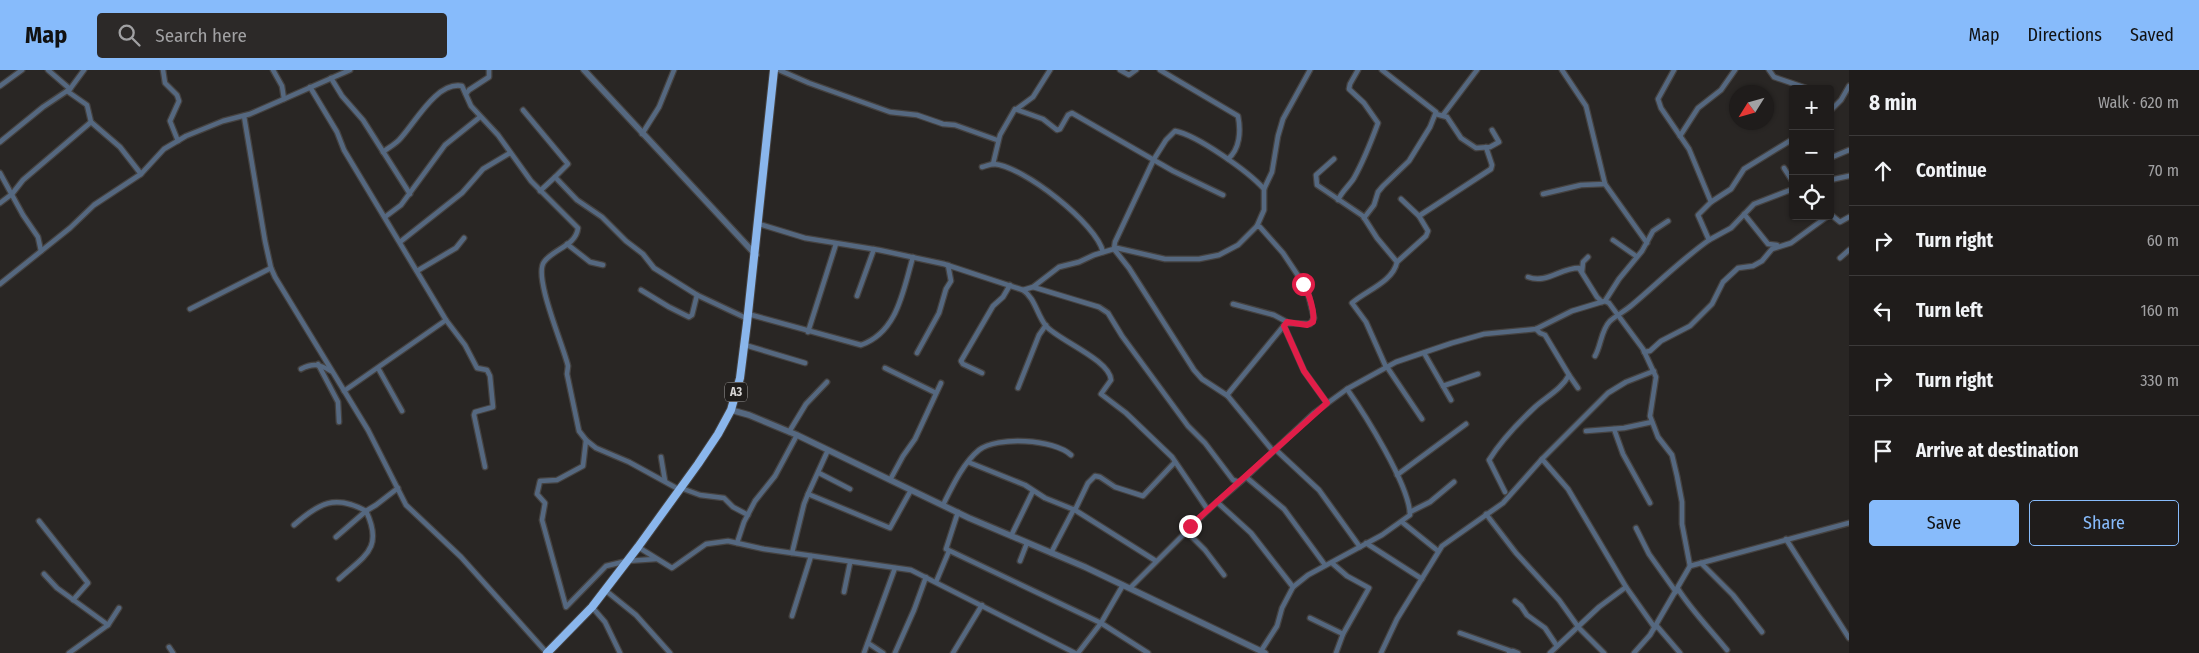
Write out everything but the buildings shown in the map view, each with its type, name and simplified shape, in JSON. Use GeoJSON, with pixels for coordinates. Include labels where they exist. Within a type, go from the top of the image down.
{"type":"FeatureCollection","features":[{"type":"Feature","properties":{"kind":"highway","name":"A3"},"geometry":{"type":"LineString","coordinates":[[547,653],[592,607],[638,547],[718,434],[731,410],[740,378],[756,255],[774,70]]}},
{"type":"Feature","properties":{"kind":"street"},"geometry":{"type":"LineString","coordinates":[[0,86],[22,70]]}},
{"type":"Feature","properties":{"kind":"street"},"geometry":{"type":"LineString","coordinates":[[48,70],[87,106],[91,122],[120,147],[141,174]]}},
{"type":"Feature","properties":{"kind":"street"},"geometry":{"type":"LineString","coordinates":[[0,142],[69,90],[84,70]]}},
{"type":"Feature","properties":{"kind":"street"},"geometry":{"type":"LineString","coordinates":[[163,70],[165,83],[177,95],[179,101],[170,121],[178,141]]}},
{"type":"Feature","properties":{"kind":"street"},"geometry":{"type":"LineString","coordinates":[[273,70],[282,86],[284,99]]}},
{"type":"Feature","properties":{"kind":"street"},"geometry":{"type":"LineString","coordinates":[[0,284],[70,228],[94,205],[141,174],[164,149],[178,141],[223,122],[244,116],[350,70]]}},
{"type":"Feature","properties":{"kind":"street"},"geometry":{"type":"LineString","coordinates":[[466,91],[489,77],[489,70]]}},
{"type":"Feature","properties":{"kind":"street"},"geometry":{"type":"LineString","coordinates":[[584,70],[756,255]]}},
{"type":"Feature","properties":{"kind":"street"},"geometry":{"type":"LineString","coordinates":[[642,134],[659,107],[674,70]]}},
{"type":"Feature","properties":{"kind":"street"},"geometry":{"type":"LineString","coordinates":[[779,70],[809,83],[890,112],[917,115],[943,124],[955,125],[998,140]]}},
{"type":"Feature","properties":{"kind":"street"},"geometry":{"type":"LineString","coordinates":[[993,164],[998,140],[1009,117],[1014,110],[1033,97],[1050,70]]}},
{"type":"Feature","properties":{"kind":"street"},"geometry":{"type":"LineString","coordinates":[[1120,70],[1129,75],[1136,70]]}},
{"type":"Feature","properties":{"kind":"street"},"geometry":{"type":"LineString","coordinates":[[1160,70],[1238,116],[1240,128],[1237,145],[1234,154],[1228,159]]}},
{"type":"Feature","properties":{"kind":"street"},"geometry":{"type":"LineString","coordinates":[[1023,290],[1033,286],[1059,267],[1114,249],[1122,249],[1165,259],[1199,259],[1219,255],[1246,238],[1257,226],[1264,210],[1264,189],[1272,172],[1283,119],[1310,70]]}},
{"type":"Feature","properties":{"kind":"street"},"geometry":{"type":"LineString","coordinates":[[1338,200],[1364,159],[1378,123],[1364,103],[1349,89],[1358,70]]}},
{"type":"Feature","properties":{"kind":"street"},"geometry":{"type":"LineString","coordinates":[[1382,70],[1436,112],[1436,114],[1447,117],[1461,138],[1471,146],[1476,148],[1486,147],[1499,142],[1492,130]]}},
{"type":"Feature","properties":{"kind":"street"},"geometry":{"type":"LineString","coordinates":[[1443,115],[1476,70]]}},
{"type":"Feature","properties":{"kind":"street"},"geometry":{"type":"LineString","coordinates":[[1562,70],[1586,106],[1605,184],[1646,243]]}},
{"type":"Feature","properties":{"kind":"street"},"geometry":{"type":"LineString","coordinates":[[1674,70],[1658,99],[1661,108],[1689,149],[1711,202]]}},
{"type":"Feature","properties":{"kind":"street"},"geometry":{"type":"LineString","coordinates":[[1680,136],[1698,108],[1708,98],[1721,90],[1735,70]]}},
{"type":"Feature","properties":{"kind":"street"},"geometry":{"type":"LineString","coordinates":[[1762,70],[1769,71],[1774,77],[1797,85]]}},
{"type":"Feature","properties":{"kind":"street"},"geometry":{"type":"LineString","coordinates":[[331,78],[342,96],[362,118],[410,194]]}},
{"type":"Feature","properties":{"kind":"street"},"geometry":{"type":"LineString","coordinates":[[383,152],[399,140],[438,95],[458,85],[466,91],[469,103],[493,129],[540,191],[577,226],[578,230],[575,237],[544,262],[542,266],[542,282],[566,359],[570,391],[579,431],[596,448],[629,462],[680,489],[700,495],[724,498],[733,507],[748,515]]}},
{"type":"Feature","properties":{"kind":"street"},"geometry":{"type":"LineString","coordinates":[[1834,107],[1841,100],[1849,86]]}},
{"type":"Feature","properties":{"kind":"street"},"geometry":{"type":"LineString","coordinates":[[310,87],[446,320],[465,345],[478,368],[486,370],[490,376],[493,407],[476,412],[474,415],[485,467]]}},
{"type":"Feature","properties":{"kind":"street"},"geometry":{"type":"LineString","coordinates":[[1018,108],[1043,119],[1057,130],[1060,129],[1068,115],[1076,114],[1173,171],[1223,195]]}},
{"type":"Feature","properties":{"kind":"street"},"geometry":{"type":"LineString","coordinates":[[523,110],[568,164],[540,191]]}},
{"type":"Feature","properties":{"kind":"street"},"geometry":{"type":"LineString","coordinates":[[1364,218],[1374,205],[1382,186],[1409,160],[1436,114]]}},
{"type":"Feature","properties":{"kind":"street"},"geometry":{"type":"LineString","coordinates":[[244,116],[270,268],[371,437],[414,514],[461,557],[547,653]]}},
{"type":"Feature","properties":{"kind":"street"},"geometry":{"type":"LineString","coordinates":[[385,217],[399,207],[446,145],[480,117]]}},
{"type":"Feature","properties":{"kind":"street"},"geometry":{"type":"LineString","coordinates":[[0,203],[12,194],[23,180],[91,122]]}},
{"type":"Feature","properties":{"kind":"street"},"geometry":{"type":"LineString","coordinates":[[1114,249],[1120,229],[1151,170],[1154,159],[1166,140],[1176,130],[1242,168],[1264,189]]}},
{"type":"Feature","properties":{"kind":"street"},"geometry":{"type":"LineString","coordinates":[[1708,240],[1698,215],[1711,202],[1727,192],[1744,169],[1789,141]]}},
{"type":"Feature","properties":{"kind":"street"},"geometry":{"type":"LineString","coordinates":[[1419,216],[1491,169],[1492,165],[1486,147]]}},
{"type":"Feature","properties":{"kind":"street"},"geometry":{"type":"LineString","coordinates":[[1834,156],[1849,150]]}},
{"type":"Feature","properties":{"kind":"street"},"geometry":{"type":"LineString","coordinates":[[400,242],[462,193],[483,168],[510,153]]}},
{"type":"Feature","properties":{"kind":"street"},"geometry":{"type":"LineString","coordinates":[[1334,159],[1316,176],[1315,179],[1319,188],[1341,200],[1364,218],[1377,238],[1397,262]]}},
{"type":"Feature","properties":{"kind":"street"},"geometry":{"type":"LineString","coordinates":[[982,167],[993,164],[1028,178],[1051,192],[1073,211],[1100,243],[1104,252]]}},
{"type":"Feature","properties":{"kind":"street"},"geometry":{"type":"LineString","coordinates":[[1784,168],[1789,176]]}},
{"type":"Feature","properties":{"kind":"street"},"geometry":{"type":"LineString","coordinates":[[0,173],[41,244],[41,251]]}},
{"type":"Feature","properties":{"kind":"street"},"geometry":{"type":"LineString","coordinates":[[1834,179],[1849,176]]}},
{"type":"Feature","properties":{"kind":"street"},"geometry":{"type":"LineString","coordinates":[[555,177],[581,203],[602,217],[626,241],[643,254],[654,268],[697,295],[748,317],[861,345],[876,338],[887,328],[893,318],[913,257]]}},
{"type":"Feature","properties":{"kind":"street"},"geometry":{"type":"LineString","coordinates":[[1543,194],[1581,185],[1605,184]]}},
{"type":"Feature","properties":{"kind":"street"},"geometry":{"type":"LineString","coordinates":[[1595,356],[1610,321],[1619,316],[1708,240],[1731,228],[1754,204],[1789,191]]}},
{"type":"Feature","properties":{"kind":"street"},"geometry":{"type":"LineString","coordinates":[[1401,198],[1419,216],[1428,231],[1426,236],[1397,262],[1381,283],[1352,303],[1366,322],[1387,367],[1422,419]]}},
{"type":"Feature","properties":{"kind":"street"},"geometry":{"type":"LineString","coordinates":[[1744,214],[1768,244],[1779,245],[1790,243],[1823,220]]}},
{"type":"Feature","properties":{"kind":"street"},"geometry":{"type":"LineString","coordinates":[[1834,218],[1840,222],[1849,217]]}},
{"type":"Feature","properties":{"kind":"street"},"geometry":{"type":"LineString","coordinates":[[1130,588],[1186,530],[1239,482],[1246,478],[1274,450],[1327,403],[1347,389],[1387,367],[1424,353],[1484,334],[1536,329],[1572,311],[1606,301],[1619,279],[1656,228],[1668,221]]}},
{"type":"Feature","properties":{"kind":"street"},"geometry":{"type":"LineString","coordinates":[[759,224],[805,238],[874,249],[948,265],[1023,290],[1029,295],[1046,325],[1085,352],[1106,370],[1111,380],[1101,394],[1126,414],[1175,462],[1208,510]]}},
{"type":"Feature","properties":{"kind":"street"},"geometry":{"type":"LineString","coordinates":[[1233,304],[1274,316],[1286,324],[1307,325],[1313,322],[1309,295],[1283,253],[1262,228],[1257,226]]}},
{"type":"Feature","properties":{"kind":"street"},"geometry":{"type":"LineString","coordinates":[[417,271],[456,248],[464,238]]}},
{"type":"Feature","properties":{"kind":"street"},"geometry":{"type":"LineString","coordinates":[[1613,240],[1636,256]]}},
{"type":"Feature","properties":{"kind":"street"},"geometry":{"type":"LineString","coordinates":[[41,244],[47,246]]}},
{"type":"Feature","properties":{"kind":"street"},"geometry":{"type":"LineString","coordinates":[[567,244],[590,262],[603,265]]}},
{"type":"Feature","properties":{"kind":"street"},"geometry":{"type":"LineString","coordinates":[[808,332],[836,244]]}},
{"type":"Feature","properties":{"kind":"street"},"geometry":{"type":"LineString","coordinates":[[1644,352],[1650,351],[1661,341],[1690,326],[1712,304],[1717,291],[1730,273],[1738,268],[1753,266],[1762,261],[1767,252],[1779,245]]}},
{"type":"Feature","properties":{"kind":"street"},"geometry":{"type":"LineString","coordinates":[[857,296],[874,249]]}},
{"type":"Feature","properties":{"kind":"street"},"geometry":{"type":"LineString","coordinates":[[1114,249],[1129,268],[1194,370],[1206,382],[1228,396],[1274,450],[1318,490],[1360,547]]}},
{"type":"Feature","properties":{"kind":"street"},"geometry":{"type":"LineString","coordinates":[[1840,258],[1849,250]]}},
{"type":"Feature","properties":{"kind":"street"},"geometry":{"type":"LineString","coordinates":[[1582,272],[1583,262],[1588,257]]}},
{"type":"Feature","properties":{"kind":"street"},"geometry":{"type":"LineString","coordinates":[[918,353],[939,313],[946,289],[951,281],[948,265]]}},
{"type":"Feature","properties":{"kind":"street"},"geometry":{"type":"LineString","coordinates":[[190,309],[270,268]]}},
{"type":"Feature","properties":{"kind":"street"},"geometry":{"type":"LineString","coordinates":[[1528,277],[1543,279],[1562,270],[1579,268],[1597,298],[1606,301],[1619,316],[1644,352],[1654,372],[1656,383],[1650,411],[1652,422],[1658,437],[1672,455],[1682,502],[1682,524],[1690,566],[1655,626],[1634,653]]}},
{"type":"Feature","properties":{"kind":"street"},"geometry":{"type":"LineString","coordinates":[[982,373],[963,364],[961,361],[993,306],[1003,297],[1010,285]]}},
{"type":"Feature","properties":{"kind":"street"},"geometry":{"type":"LineString","coordinates":[[1033,286],[1099,307],[1108,313],[1122,336],[1188,426],[1206,443],[1233,480],[1234,487]]}},
{"type":"Feature","properties":{"kind":"street"},"geometry":{"type":"LineString","coordinates":[[641,290],[689,317],[692,315],[697,295]]}},
{"type":"Feature","properties":{"kind":"street"},"geometry":{"type":"LineString","coordinates":[[344,391],[446,320]]}},
{"type":"Feature","properties":{"kind":"street"},"geometry":{"type":"LineString","coordinates":[[1228,396],[1231,389],[1286,324]]}},
{"type":"Feature","properties":{"kind":"street"},"geometry":{"type":"LineString","coordinates":[[1286,324],[1304,371],[1327,403]]}},
{"type":"Feature","properties":{"kind":"street"},"geometry":{"type":"LineString","coordinates":[[1018,388],[1039,335],[1046,325]]}},
{"type":"Feature","properties":{"kind":"street"},"geometry":{"type":"LineString","coordinates":[[1536,329],[1545,336],[1578,388]]}},
{"type":"Feature","properties":{"kind":"street"},"geometry":{"type":"LineString","coordinates":[[744,345],[805,364]]}},
{"type":"Feature","properties":{"kind":"street"},"geometry":{"type":"LineString","coordinates":[[1424,353],[1451,400]]}},
{"type":"Feature","properties":{"kind":"street"},"geometry":{"type":"LineString","coordinates":[[300,369],[310,364],[318,364],[332,372]]}},
{"type":"Feature","properties":{"kind":"street"},"geometry":{"type":"LineString","coordinates":[[318,364],[338,402],[339,422]]}},
{"type":"Feature","properties":{"kind":"street"},"geometry":{"type":"LineString","coordinates":[[378,368],[402,411]]}},
{"type":"Feature","properties":{"kind":"street"},"geometry":{"type":"LineString","coordinates":[[885,368],[936,393]]}},
{"type":"Feature","properties":{"kind":"street"},"geometry":{"type":"LineString","coordinates":[[1381,653],[1397,619],[1442,546],[1503,503],[1542,459],[1608,393],[1626,382],[1654,372]]}},
{"type":"Feature","properties":{"kind":"street"},"geometry":{"type":"LineString","coordinates":[[1444,386],[1478,374]]}},
{"type":"Feature","properties":{"kind":"street"},"geometry":{"type":"LineString","coordinates":[[1505,492],[1490,460],[1495,450],[1528,414],[1557,389],[1569,375]]}},
{"type":"Feature","properties":{"kind":"street"},"geometry":{"type":"LineString","coordinates":[[789,432],[806,404],[827,382]]}},
{"type":"Feature","properties":{"kind":"street"},"geometry":{"type":"LineString","coordinates":[[890,480],[915,439],[941,383]]}},
{"type":"Feature","properties":{"kind":"street"},"geometry":{"type":"LineString","coordinates":[[1347,389],[1375,429],[1378,440],[1397,475],[1410,512]]}},
{"type":"Feature","properties":{"kind":"street"},"geometry":{"type":"LineString","coordinates":[[731,410],[749,414],[797,435],[910,490],[1130,588],[1261,652],[1277,626],[1282,608],[1293,587],[1301,580],[1402,522],[1410,515],[1410,512],[1430,502],[1454,482]]}},
{"type":"Feature","properties":{"kind":"street"},"geometry":{"type":"LineString","coordinates":[[1586,431],[1614,429],[1652,422]]}},
{"type":"Feature","properties":{"kind":"street"},"geometry":{"type":"LineString","coordinates":[[1397,475],[1466,424]]}},
{"type":"Feature","properties":{"kind":"street"},"geometry":{"type":"LineString","coordinates":[[1614,429],[1623,454],[1650,503]]}},
{"type":"Feature","properties":{"kind":"street"},"geometry":{"type":"LineString","coordinates":[[738,543],[755,501],[775,476],[797,435]]}},
{"type":"Feature","properties":{"kind":"street"},"geometry":{"type":"LineString","coordinates":[[586,440],[583,466],[557,480],[540,481],[537,494],[545,503],[542,520],[566,608],[606,566],[627,561],[656,559]]}},
{"type":"Feature","properties":{"kind":"street"},"geometry":{"type":"LineString","coordinates":[[943,505],[968,462],[976,453],[987,446],[1034,440],[1057,446],[1071,455]]}},
{"type":"Feature","properties":{"kind":"street"},"geometry":{"type":"LineString","coordinates":[[792,553],[804,504],[828,450]]}},
{"type":"Feature","properties":{"kind":"street"},"geometry":{"type":"LineString","coordinates":[[660,457],[665,481]]}},
{"type":"Feature","properties":{"kind":"street"},"geometry":{"type":"LineString","coordinates":[[1542,459],[1568,489],[1626,587],[1655,626],[1680,653]]}},
{"type":"Feature","properties":{"kind":"street"},"geometry":{"type":"LineString","coordinates":[[968,462],[1025,485],[1033,491],[1074,509],[1156,561]]}},
{"type":"Feature","properties":{"kind":"street"},"geometry":{"type":"LineString","coordinates":[[1051,553],[1088,483],[1095,476],[1116,487],[1143,496],[1175,462]]}},
{"type":"Feature","properties":{"kind":"street"},"geometry":{"type":"LineString","coordinates":[[819,473],[850,489]]}},
{"type":"Feature","properties":{"kind":"street"},"geometry":{"type":"LineString","coordinates":[[1246,478],[1284,510],[1325,566]]}},
{"type":"Feature","properties":{"kind":"street"},"geometry":{"type":"LineString","coordinates":[[1233,480],[1239,482]]}},
{"type":"Feature","properties":{"kind":"street"},"geometry":{"type":"LineString","coordinates":[[336,537],[366,511],[398,488]]}},
{"type":"Feature","properties":{"kind":"street"},"geometry":{"type":"LineString","coordinates":[[808,494],[890,528],[910,490]]}},
{"type":"Feature","properties":{"kind":"street"},"geometry":{"type":"LineString","coordinates":[[1011,536],[1033,491]]}},
{"type":"Feature","properties":{"kind":"street"},"geometry":{"type":"LineString","coordinates":[[294,524],[311,511],[329,503],[346,501],[366,511],[373,528],[373,542],[362,559],[338,579]]}},
{"type":"Feature","properties":{"kind":"street"},"geometry":{"type":"LineString","coordinates":[[1217,502],[1251,533],[1293,587]]}},
{"type":"Feature","properties":{"kind":"street"},"geometry":{"type":"LineString","coordinates":[[958,512],[946,549],[1100,623],[1148,653]]}},
{"type":"Feature","properties":{"kind":"street"},"geometry":{"type":"LineString","coordinates":[[1486,514],[1516,553],[1560,600],[1579,628],[1604,653]]}},
{"type":"Feature","properties":{"kind":"street"},"geometry":{"type":"LineString","coordinates":[[39,521],[88,583],[73,600]]}},
{"type":"Feature","properties":{"kind":"street"},"geometry":{"type":"LineString","coordinates":[[1402,522],[1438,551]]}},
{"type":"Feature","properties":{"kind":"street"},"geometry":{"type":"LineString","coordinates":[[1690,566],[1849,522]]}},
{"type":"Feature","properties":{"kind":"street"},"geometry":{"type":"LineString","coordinates":[[1636,528],[1650,554],[1690,608],[1706,624],[1726,650]]}},
{"type":"Feature","properties":{"kind":"street"},"geometry":{"type":"LineString","coordinates":[[1186,530],[1206,550],[1224,575]]}},
{"type":"Feature","properties":{"kind":"street"},"geometry":{"type":"LineString","coordinates":[[1786,539],[1849,638]]}},
{"type":"Feature","properties":{"kind":"street"},"geometry":{"type":"LineString","coordinates":[[638,547],[668,567],[674,568],[706,544],[728,541],[764,550],[911,570],[1076,653],[1100,623],[1123,585]]}},
{"type":"Feature","properties":{"kind":"street"},"geometry":{"type":"LineString","coordinates":[[1020,561],[1027,543]]}},
{"type":"Feature","properties":{"kind":"street"},"geometry":{"type":"LineString","coordinates":[[1366,543],[1422,579]]}},
{"type":"Feature","properties":{"kind":"street"},"geometry":{"type":"LineString","coordinates":[[936,582],[949,551]]}},
{"type":"Feature","properties":{"kind":"street"},"geometry":{"type":"LineString","coordinates":[[792,616],[811,556]]}},
{"type":"Feature","properties":{"kind":"street"},"geometry":{"type":"LineString","coordinates":[[844,592],[850,563]]}},
{"type":"Feature","properties":{"kind":"street"},"geometry":{"type":"LineString","coordinates":[[1332,563],[1347,576],[1368,588],[1343,634],[1336,653]]}},
{"type":"Feature","properties":{"kind":"street"},"geometry":{"type":"LineString","coordinates":[[1702,563],[1733,595],[1762,632]]}},
{"type":"Feature","properties":{"kind":"street"},"geometry":{"type":"LineString","coordinates":[[864,653],[895,568]]}},
{"type":"Feature","properties":{"kind":"street"},"geometry":{"type":"LineString","coordinates":[[44,574],[52,584],[108,625]]}},
{"type":"Feature","properties":{"kind":"street"},"geometry":{"type":"LineString","coordinates":[[894,653],[914,610],[926,577]]}},
{"type":"Feature","properties":{"kind":"street"},"geometry":{"type":"LineString","coordinates":[[1550,653],[1579,628],[1599,607],[1626,587]]}},
{"type":"Feature","properties":{"kind":"street"},"geometry":{"type":"LineString","coordinates":[[605,590],[636,615],[670,653]]}},
{"type":"Feature","properties":{"kind":"street"},"geometry":{"type":"LineString","coordinates":[[1515,601],[1523,608],[1527,615],[1544,628],[1557,646]]}},
{"type":"Feature","properties":{"kind":"street"},"geometry":{"type":"LineString","coordinates":[[953,653],[982,605]]}},
{"type":"Feature","properties":{"kind":"street"},"geometry":{"type":"LineString","coordinates":[[592,607],[605,622],[620,653]]}},
{"type":"Feature","properties":{"kind":"street"},"geometry":{"type":"LineString","coordinates":[[69,653],[108,625],[119,608]]}},
{"type":"Feature","properties":{"kind":"street"},"geometry":{"type":"LineString","coordinates":[[1310,618],[1343,634]]}},
{"type":"Feature","properties":{"kind":"street"},"geometry":{"type":"LineString","coordinates":[[1460,633],[1509,652],[1518,653]]}},
{"type":"Feature","properties":{"kind":"street"},"geometry":{"type":"LineString","coordinates":[[868,643],[883,653]]}},
{"type":"Feature","properties":{"kind":"street"},"geometry":{"type":"LineString","coordinates":[[169,647],[173,653]]}},
{"type":"Feature","properties":{"kind":"route"},"geometry":{"type":"LineString","coordinates":[[1190,526],[1239,482],[1246,478],[1272,451],[1327,403],[1304,371],[1284,326],[1287,322],[1307,325],[1313,322],[1314,318],[1309,295],[1303,284]]}}]}
